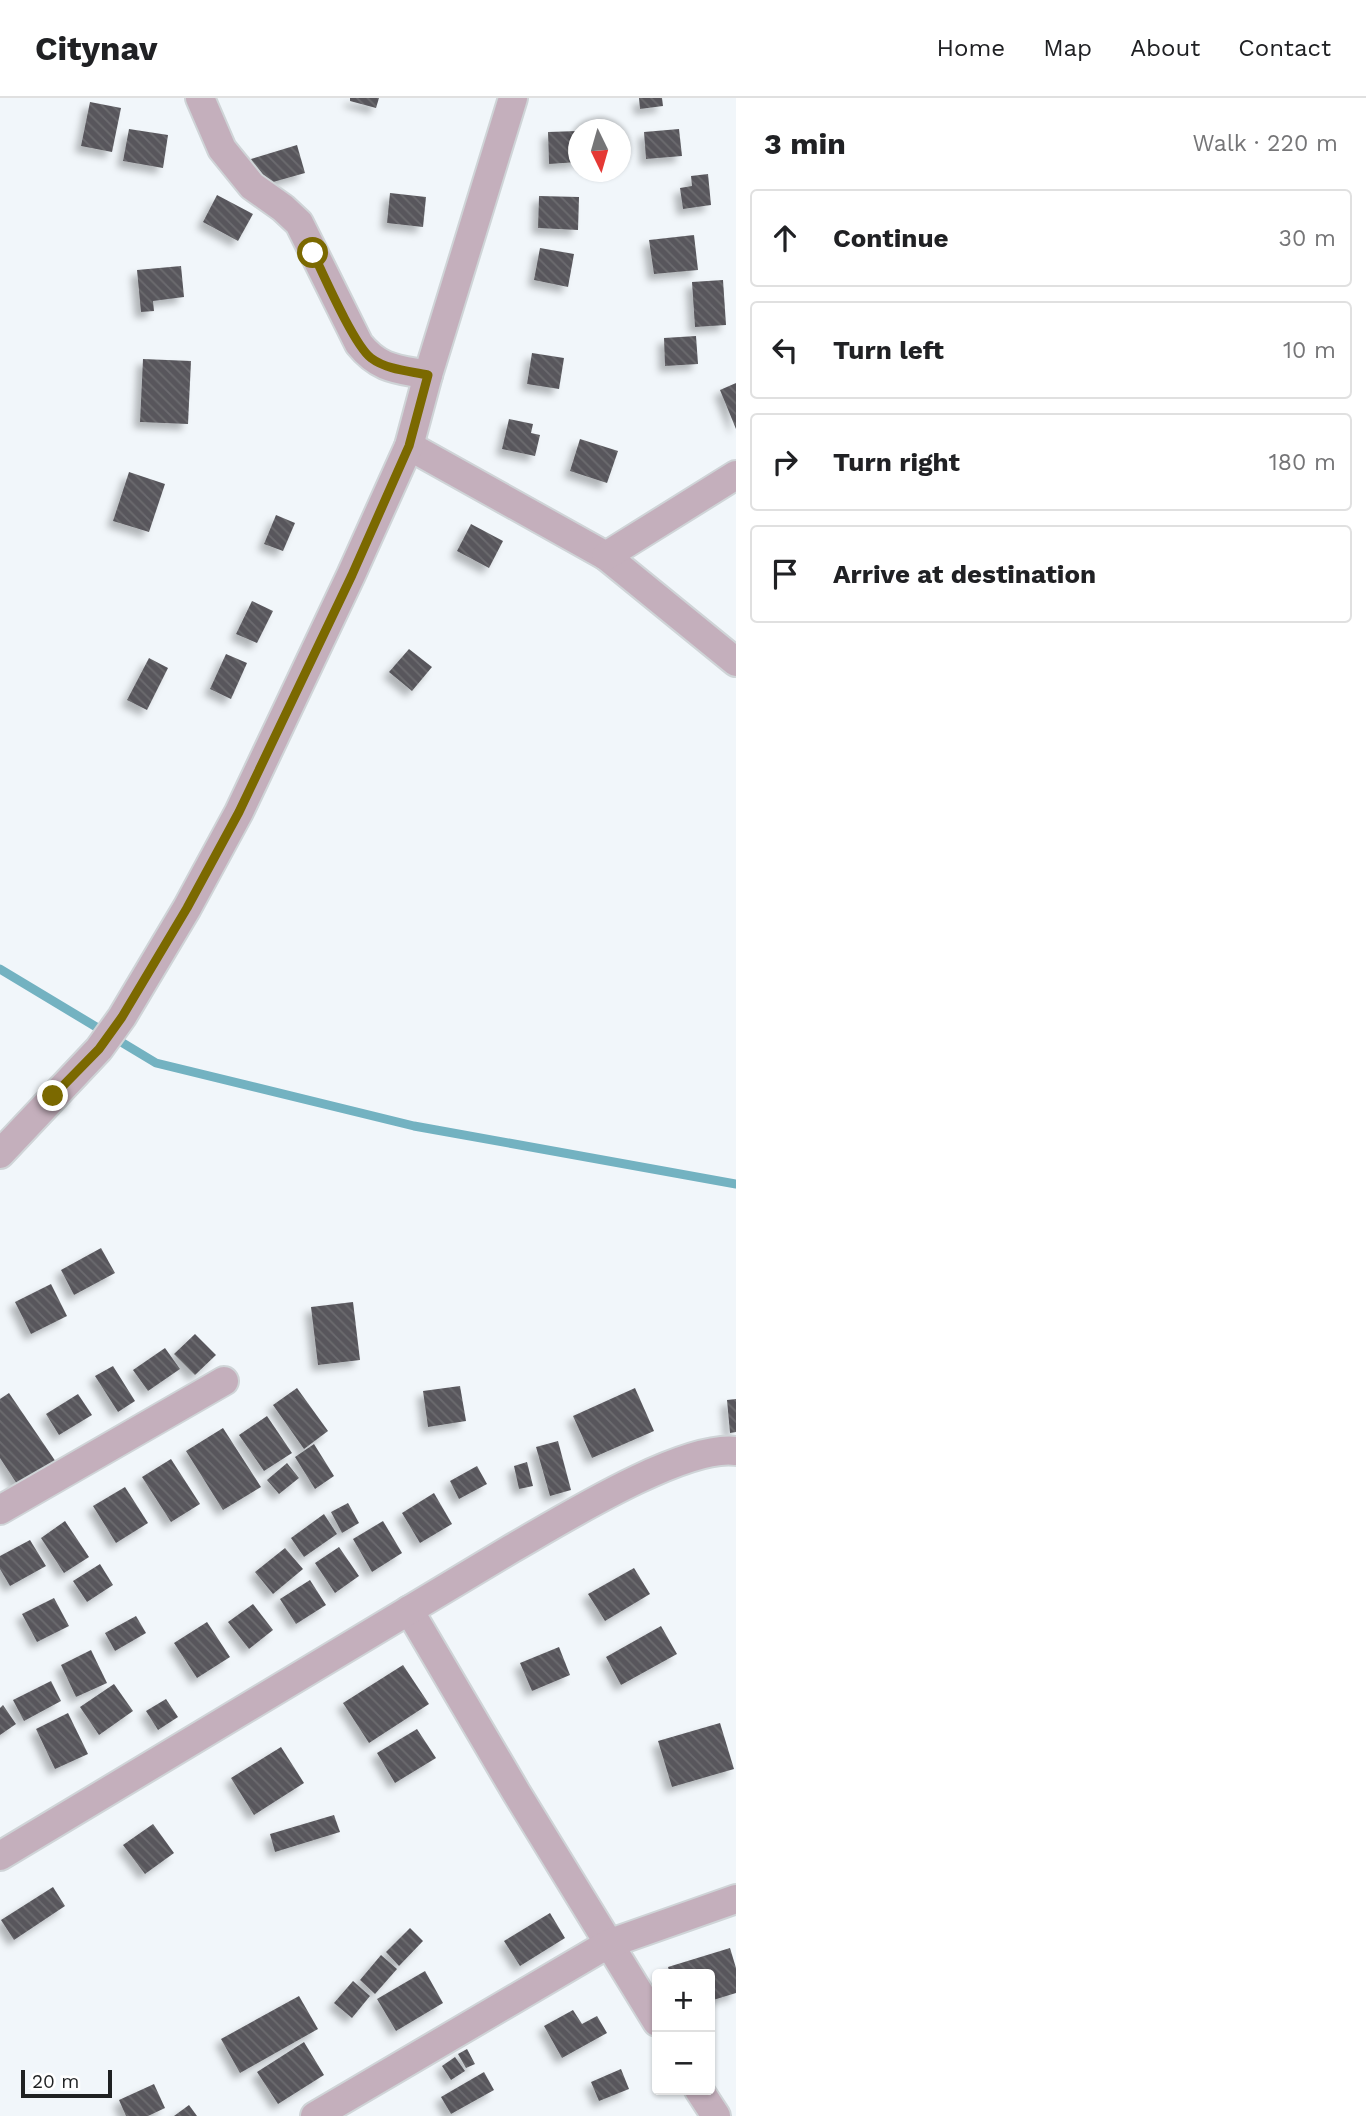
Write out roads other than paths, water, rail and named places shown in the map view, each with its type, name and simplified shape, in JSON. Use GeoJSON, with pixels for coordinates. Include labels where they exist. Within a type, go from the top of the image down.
{"type":"FeatureCollection","features":[{"type":"Feature","properties":{"kind":"street"},"geometry":{"type":"LineString","coordinates":[[200,98],[222,149],[252,186],[299,223],[353,332],[370,358],[387,367],[428,375]]}},
{"type":"Feature","properties":{"kind":"street"},"geometry":{"type":"LineString","coordinates":[[0,1154],[99,1049],[122,1017],[187,908],[239,812],[352,575],[409,446],[428,375],[513,98]]}},
{"type":"Feature","properties":{"kind":"street"},"geometry":{"type":"LineString","coordinates":[[409,446],[606,556],[736,662]]}},
{"type":"Feature","properties":{"kind":"street"},"geometry":{"type":"LineString","coordinates":[[606,556],[736,475]]}},
{"type":"Feature","properties":{"kind":"street"},"geometry":{"type":"LineString","coordinates":[[0,1510],[224,1381]]}},
{"type":"Feature","properties":{"kind":"street"},"geometry":{"type":"LineString","coordinates":[[0,1856],[592,1503],[693,1457],[736,1451]]}},
{"type":"Feature","properties":{"kind":"street"},"geometry":{"type":"LineString","coordinates":[[409,1610],[652,2014]]}},
{"type":"Feature","properties":{"kind":"street"},"geometry":{"type":"LineString","coordinates":[[315,2116],[608,1944],[736,1899]]}},
{"type":"Feature","properties":{"kind":"street"},"geometry":{"type":"LineString","coordinates":[[702,2095],[716,2116]]}},
{"type":"Feature","properties":{"kind":"waterway"},"geometry":{"type":"LineString","coordinates":[[0,969],[156,1063],[414,1126],[736,1184]]}}]}
